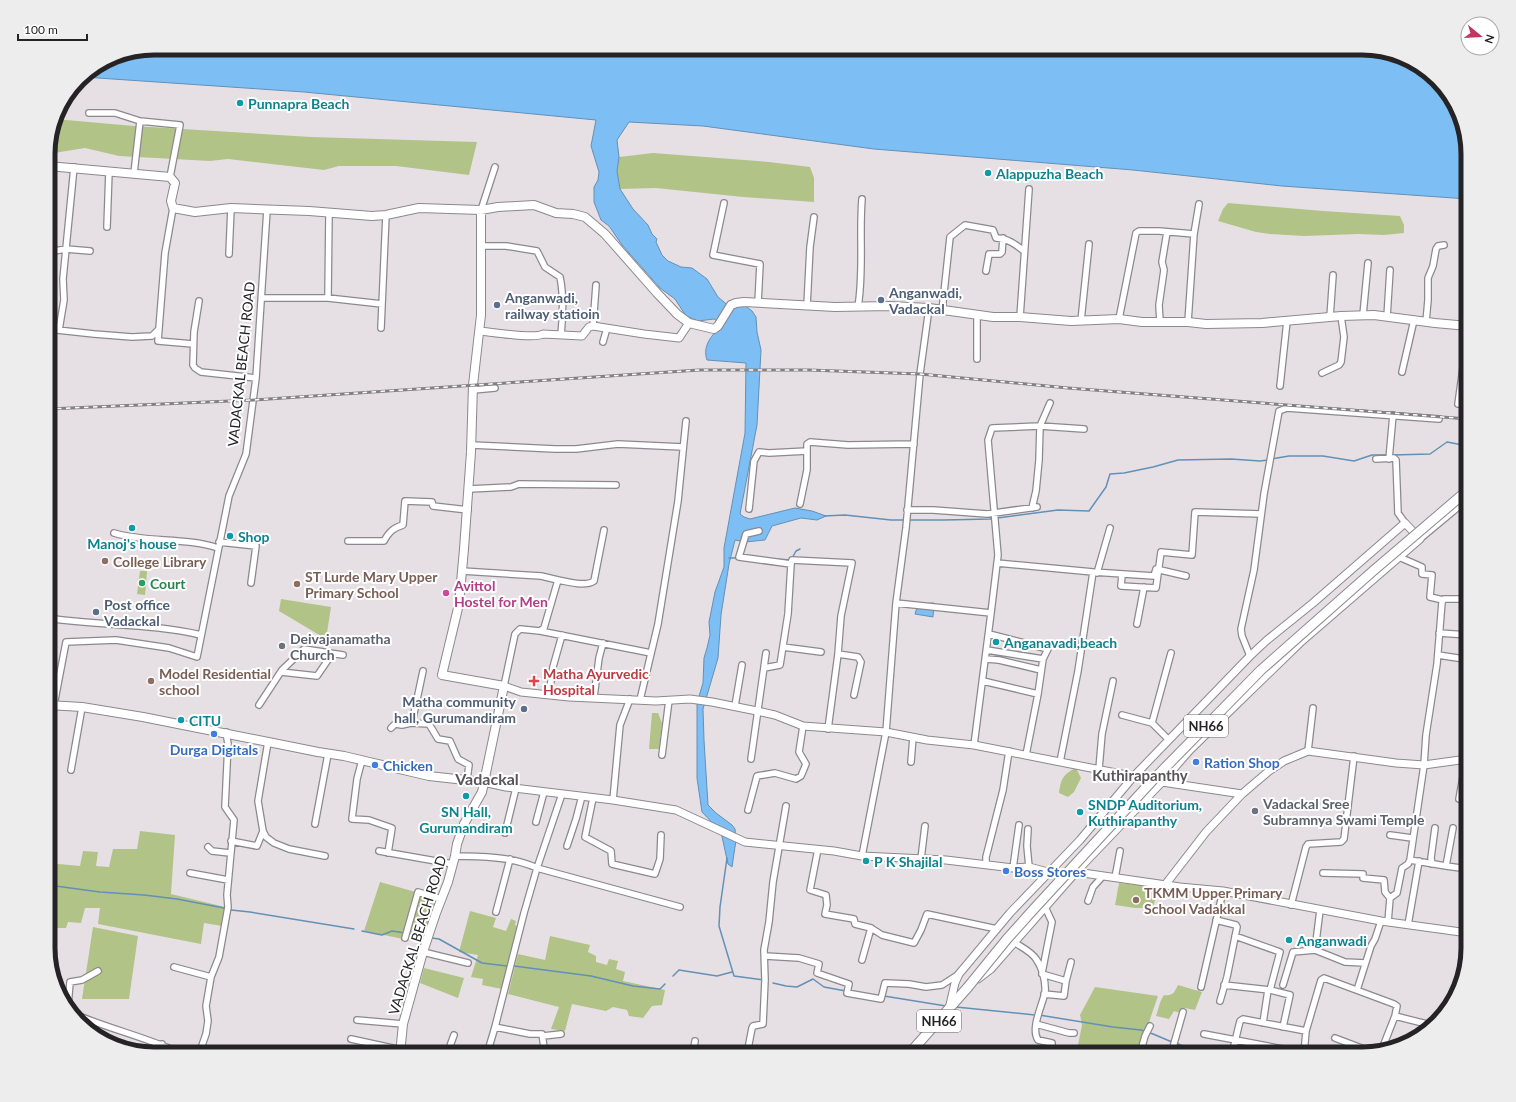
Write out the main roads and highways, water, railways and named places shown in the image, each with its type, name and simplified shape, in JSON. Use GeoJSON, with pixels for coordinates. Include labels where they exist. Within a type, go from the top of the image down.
{"type":"FeatureCollection","features":[{"type":"Feature","properties":{"kind":"highway","name":"NH66"},"geometry":{"type":"LineString","coordinates":[[915,1047],[968,987],[1007,938],[1154,780],[1261,670],[1461,496]]}},
{"type":"Feature","properties":{"kind":"main road"},"geometry":{"type":"LineString","coordinates":[[55,166],[170,177],[175,183],[171,200],[173,208],[194,212],[232,208],[372,216],[386,215],[419,208],[481,210],[498,207],[534,205],[546,208],[556,213],[585,217],[605,234],[677,314],[689,323],[714,329],[718,326],[731,305],[736,303],[858,307],[890,306],[929,308],[977,316],[993,317],[1081,320],[1119,319],[1142,322],[1188,322],[1206,324],[1287,321],[1363,315],[1461,325]]}},
{"type":"Feature","properties":{"kind":"main road","name":"VADACKAL BEACH ROAD"},"geometry":{"type":"LineString","coordinates":[[401,1047],[404,1024],[423,952],[448,882],[457,844],[464,824],[482,792],[504,686],[442,675],[459,604],[468,510],[473,390],[480,331],[482,282],[481,210]]}},
{"type":"Feature","properties":{"kind":"main road"},"geometry":{"type":"LineString","coordinates":[[55,705],[82,707],[226,732],[268,742],[362,760],[429,776],[483,782]]}},
{"type":"Feature","properties":{"kind":"water"},"geometry":{"type":"Polygon","coordinates":[[[148,55],[1375,56],[1394,60],[1406,65],[1422,75],[1441,94],[1448,105],[1458,129],[1460,141],[1461,199],[1282,186],[1133,170],[874,149],[703,126],[629,122],[617,140],[619,157],[617,171],[620,189],[633,209],[648,225],[652,234],[657,239],[656,242],[662,255],[668,261],[681,267],[692,268],[707,279],[718,297],[731,308],[743,304],[752,311],[756,317],[757,332],[761,350],[757,425],[740,514],[750,519],[795,508],[812,511],[826,516],[817,520],[801,518],[772,526],[765,540],[745,542],[735,540],[729,564],[721,615],[718,658],[703,709],[708,805],[735,829],[736,840],[732,867],[728,864],[721,832],[702,812],[697,778],[697,703],[703,683],[704,658],[710,635],[709,622],[715,592],[724,567],[724,548],[745,433],[746,363],[707,360],[707,345],[715,332],[723,325],[714,319],[698,321],[686,316],[675,299],[660,288],[622,245],[609,226],[601,220],[594,202],[594,187],[598,180],[599,172],[591,146],[596,120],[304,92],[91,78],[105,68],[122,60],[148,55]]]}},
{"type":"Feature","properties":{"kind":"water"},"geometry":{"type":"Polygon","coordinates":[[[934,603],[933,617],[915,614],[918,604],[934,603]]]}},
{"type":"Feature","properties":{"kind":"waterway"},"geometry":{"type":"LineString","coordinates":[[1392,455],[1430,454],[1447,442],[1461,445]]}},
{"type":"Feature","properties":{"kind":"waterway"},"geometry":{"type":"LineString","coordinates":[[1271,459],[1289,456],[1323,456],[1354,461],[1372,455],[1388,455]]}},
{"type":"Feature","properties":{"kind":"waterway"},"geometry":{"type":"LineString","coordinates":[[824,516],[845,515],[891,520],[944,520],[990,519],[1058,510],[1089,511],[1106,487],[1110,474],[1124,473],[1178,460],[1268,460]]}},
{"type":"Feature","properties":{"kind":"waterway"},"geometry":{"type":"LineString","coordinates":[[775,559],[791,560],[796,551],[800,549]]}},
{"type":"Feature","properties":{"kind":"waterway"},"geometry":{"type":"LineString","coordinates":[[729,558],[737,558]]}},
{"type":"Feature","properties":{"kind":"waterway"},"geometry":{"type":"LineString","coordinates":[[727,858],[720,907],[719,926],[734,976],[764,980]]}},
{"type":"Feature","properties":{"kind":"waterway"},"geometry":{"type":"LineString","coordinates":[[55,886],[100,892],[177,899],[224,908]]}},
{"type":"Feature","properties":{"kind":"waterway"},"geometry":{"type":"LineString","coordinates":[[231,910],[354,929]]}},
{"type":"Feature","properties":{"kind":"waterway"},"geometry":{"type":"LineString","coordinates":[[362,931],[382,935],[392,931],[405,933]]}},
{"type":"Feature","properties":{"kind":"waterway"},"geometry":{"type":"LineString","coordinates":[[408,934],[424,937]]}},
{"type":"Feature","properties":{"kind":"waterway"},"geometry":{"type":"LineString","coordinates":[[432,938],[439,939],[482,963],[507,966]]}},
{"type":"Feature","properties":{"kind":"waterway"},"geometry":{"type":"LineString","coordinates":[[514,966],[591,976],[633,986],[660,989],[665,984]]}},
{"type":"Feature","properties":{"kind":"waterway"},"geometry":{"type":"LineString","coordinates":[[673,976],[679,970],[717,976],[732,972]]}},
{"type":"Feature","properties":{"kind":"waterway"},"geometry":{"type":"LineString","coordinates":[[773,983],[797,987],[813,979],[824,987],[846,991]]}},
{"type":"Feature","properties":{"kind":"waterway"},"geometry":{"type":"LineString","coordinates":[[866,994],[880,996]]}},
{"type":"Feature","properties":{"kind":"waterway"},"geometry":{"type":"LineString","coordinates":[[884,996],[946,1006]]}},
{"type":"Feature","properties":{"kind":"waterway"},"geometry":{"type":"LineString","coordinates":[[956,1007],[1035,1015]]}},
{"type":"Feature","properties":{"kind":"waterway"},"geometry":{"type":"LineString","coordinates":[[1039,1015],[1141,1030],[1172,1042]]}},
{"type":"Feature","properties":{"kind":"waterway"},"geometry":{"type":"LineString","coordinates":[[1176,1043],[1185,1047]]}},
{"type":"Feature","properties":{"kind":"railway"},"geometry":{"type":"LineString","coordinates":[[55,409],[253,400],[699,370],[809,370],[920,374],[1068,388],[1461,418]]}},
{"type":"Feature","properties":{"kind":"place","name":"Punnapra Beach"},"geometry":{"type":"Point","coordinates":[240,103]}},
{"type":"Feature","properties":{"kind":"place","name":"Alappuzha Beach"},"geometry":{"type":"Point","coordinates":[988,173]}},
{"type":"Feature","properties":{"kind":"place","name":"Anganwadi, Vadackal"},"geometry":{"type":"Point","coordinates":[881,300]}},
{"type":"Feature","properties":{"kind":"place","name":"Anganwadi, railway statioin"},"geometry":{"type":"Point","coordinates":[497,305]}},
{"type":"Feature","properties":{"kind":"place","name":"Manoj's house"},"geometry":{"type":"Point","coordinates":[132,528]}},
{"type":"Feature","properties":{"kind":"place","name":"Shop"},"geometry":{"type":"Point","coordinates":[230,536]}},
{"type":"Feature","properties":{"kind":"place","name":"College Library"},"geometry":{"type":"Point","coordinates":[105,561]}},
{"type":"Feature","properties":{"kind":"place","name":"Court"},"geometry":{"type":"Point","coordinates":[142,583]}},
{"type":"Feature","properties":{"kind":"place","name":"ST Lurde Mary Upper Primary School"},"geometry":{"type":"Point","coordinates":[297,584]}},
{"type":"Feature","properties":{"kind":"place","name":"Avittol Hostel for Men"},"geometry":{"type":"Point","coordinates":[446,593]}},
{"type":"Feature","properties":{"kind":"place","name":"Post office Vadackal"},"geometry":{"type":"Point","coordinates":[96,612]}},
{"type":"Feature","properties":{"kind":"place","name":"Anganavadi,beach"},"geometry":{"type":"Point","coordinates":[996,642]}},
{"type":"Feature","properties":{"kind":"place","name":"Deivajanamatha Church"},"geometry":{"type":"Point","coordinates":[282,646]}},
{"type":"Feature","properties":{"kind":"place","name":"Model Residential school"},"geometry":{"type":"Point","coordinates":[151,681]}},
{"type":"Feature","properties":{"kind":"place","name":"Matha Ayurvedic Hospital"},"geometry":{"type":"Point","coordinates":[534,681]}},
{"type":"Feature","properties":{"kind":"place","name":"Matha community hall, Gurumandiram"},"geometry":{"type":"Point","coordinates":[524,709]}},
{"type":"Feature","properties":{"kind":"place","name":"CITU"},"geometry":{"type":"Point","coordinates":[181,720]}},
{"type":"Feature","properties":{"kind":"place","name":"Durga Digitals"},"geometry":{"type":"Point","coordinates":[214,734]}},
{"type":"Feature","properties":{"kind":"place","name":"Ration Shop"},"geometry":{"type":"Point","coordinates":[1196,762]}},
{"type":"Feature","properties":{"kind":"place","name":"Chicken"},"geometry":{"type":"Point","coordinates":[375,765]}},
{"type":"Feature","properties":{"kind":"place","name":"SN Hall, Gurumandiram"},"geometry":{"type":"Point","coordinates":[466,796]}},
{"type":"Feature","properties":{"kind":"place","name":"Vadackal Sree Subramnya Swami Temple"},"geometry":{"type":"Point","coordinates":[1255,811]}},
{"type":"Feature","properties":{"kind":"place","name":"SNDP Auditorium, Kuthirapanthy"},"geometry":{"type":"Point","coordinates":[1080,812]}},
{"type":"Feature","properties":{"kind":"place","name":"P K Shajilal"},"geometry":{"type":"Point","coordinates":[866,861]}},
{"type":"Feature","properties":{"kind":"place","name":"Boss Stores"},"geometry":{"type":"Point","coordinates":[1006,871]}},
{"type":"Feature","properties":{"kind":"place","name":"TKMM Upper Primary School Vadakkal"},"geometry":{"type":"Point","coordinates":[1136,900]}},
{"type":"Feature","properties":{"kind":"place","name":"Anganwadi"},"geometry":{"type":"Point","coordinates":[1289,940]}},
{"type":"Feature","properties":{"kind":"district","name":"Kuthirapanthy"},"geometry":{"type":"Point","coordinates":[1140,775]}},
{"type":"Feature","properties":{"kind":"district","name":"Vadackal"},"geometry":{"type":"Point","coordinates":[487,778]}}]}
